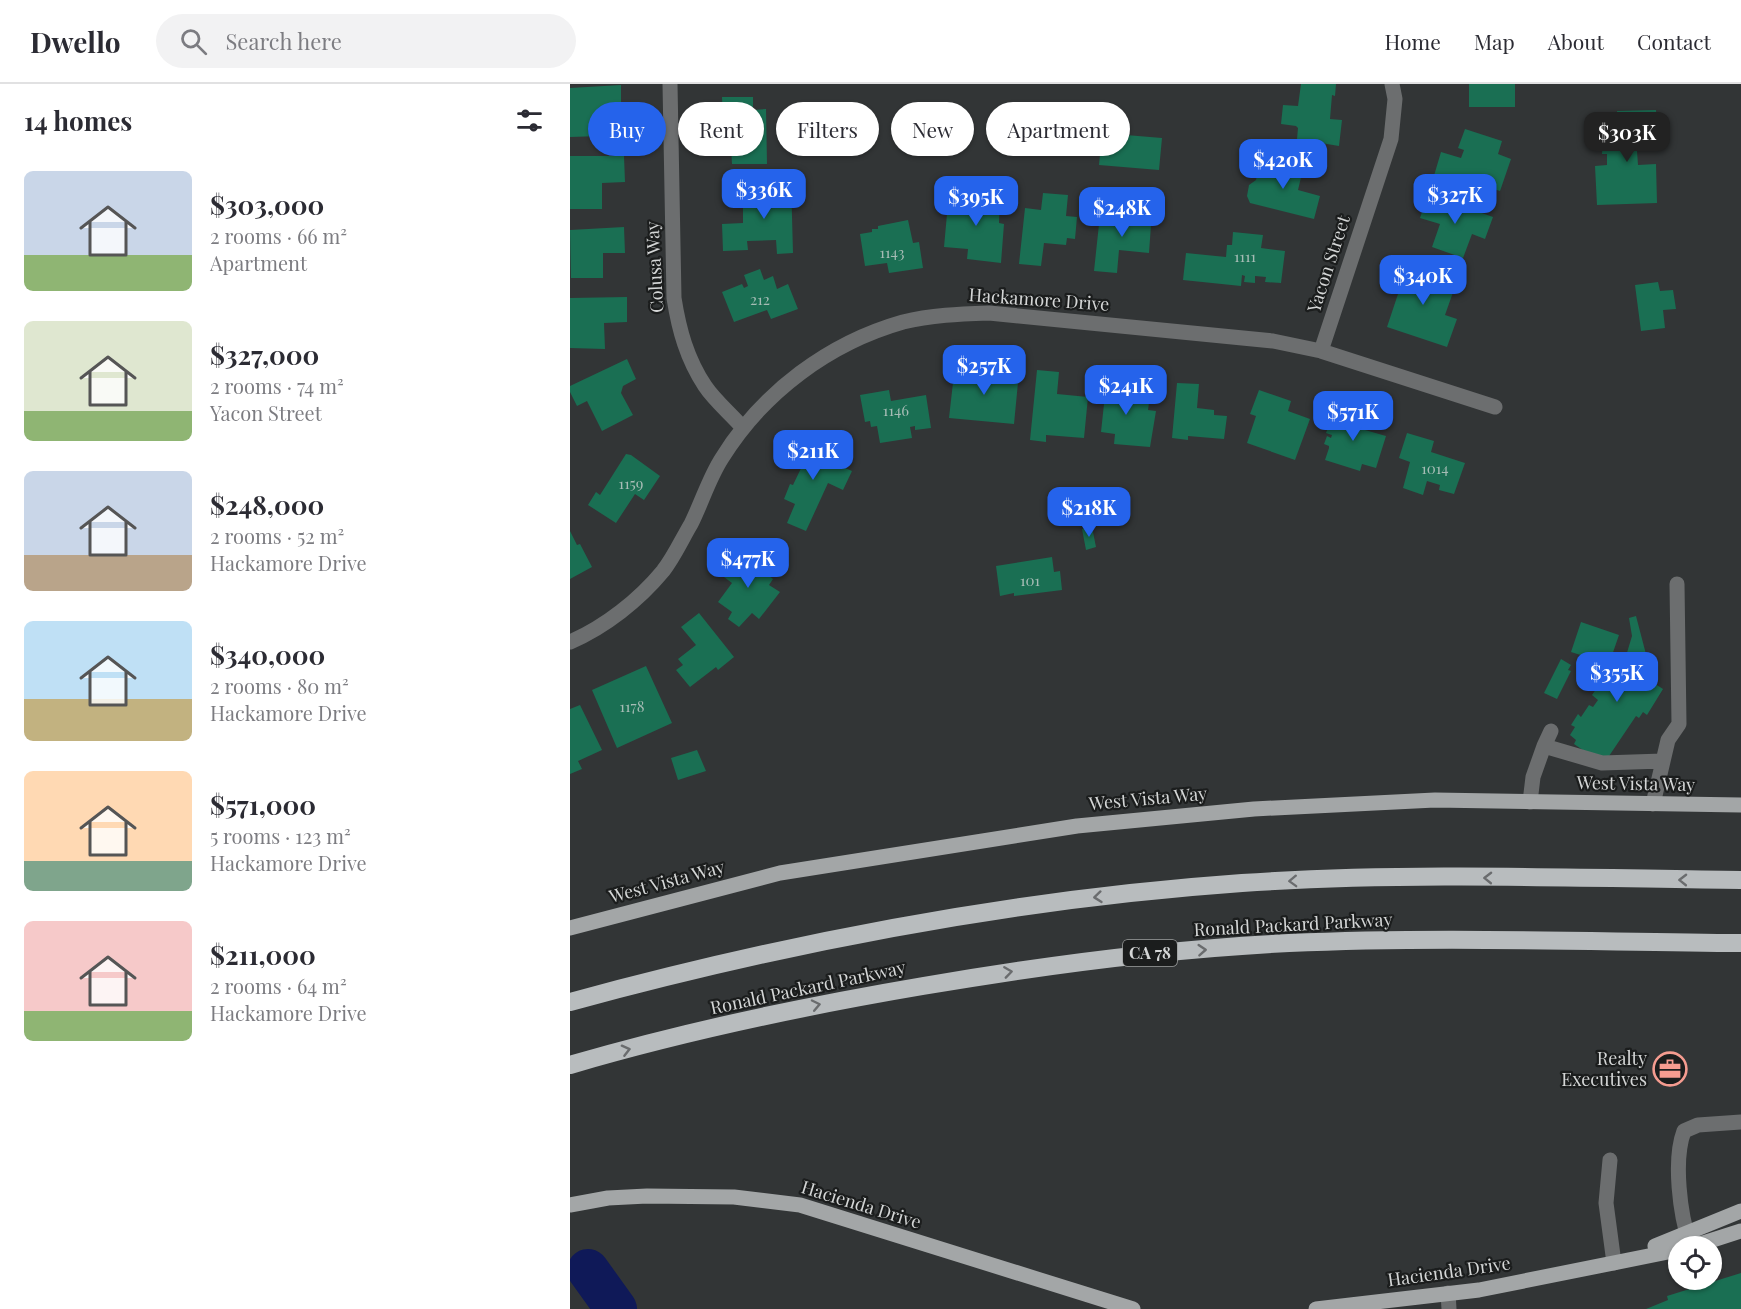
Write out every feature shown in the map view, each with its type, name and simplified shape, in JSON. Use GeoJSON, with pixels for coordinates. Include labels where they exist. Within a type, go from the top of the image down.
{"type":"FeatureCollection","features":[{"type":"Feature","properties":{"kind":"highway"},"geometry":{"type":"LineString","coordinates":[[570,1002],[744,958],[880,929],[992,910],[1094,897],[1243,883],[1392,877],[1741,880]]}},
{"type":"Feature","properties":{"kind":"highway","name":"Ronald Packard Parkway"},"geometry":{"type":"LineString","coordinates":[[570,1065],[731,1024],[840,1000],[992,974],[1138,954],[1288,944],[1385,941],[1741,943]]}},
{"type":"Feature","properties":{"kind":"main road","name":"West Vista Way"},"geometry":{"type":"LineString","coordinates":[[570,928],[780,873],[1077,825],[1254,809],[1435,800],[1741,805]]}},
{"type":"Feature","properties":{"kind":"main road","name":"Hacienda Drive"},"geometry":{"type":"LineString","coordinates":[[570,1205],[608,1198],[647,1196],[734,1197],[801,1205],[1131,1309]]}},
{"type":"Feature","properties":{"kind":"main road","name":"Hacienda Drive"},"geometry":{"type":"LineString","coordinates":[[1701,1236],[1741,1211]]}},
{"type":"Feature","properties":{"kind":"main road","name":"Hacienda Drive"},"geometry":{"type":"LineString","coordinates":[[1718,1236],[1741,1231]]}},
{"type":"Feature","properties":{"kind":"main road","name":"Hacienda Drive"},"geometry":{"type":"LineString","coordinates":[[1316,1309],[1479,1290],[1587,1269],[1668,1248]]}},
{"type":"Feature","properties":{"kind":"main road","name":"Hacienda Drive"},"geometry":{"type":"LineString","coordinates":[[1614,1262],[1668,1252]]}},
{"type":"Feature","properties":{"kind":"street","name":"Colusa Way"},"geometry":{"type":"LineString","coordinates":[[670,84],[674,298],[679,329],[691,362],[706,388],[743,428]]}},
{"type":"Feature","properties":{"kind":"street","name":"Yacon Street"},"geometry":{"type":"LineString","coordinates":[[1321,351],[1390,140],[1395,99],[1392,84]]}},
{"type":"Feature","properties":{"kind":"street","name":"Hackamore Drive"},"geometry":{"type":"LineString","coordinates":[[570,642],[608,620],[633,601],[664,570],[691,523],[721,459],[743,428],[774,395],[806,368],[855,339],[904,322],[945,315],[989,313],[1273,341],[1321,351],[1495,407]]}},
{"type":"Feature","properties":{"kind":"street"},"geometry":{"type":"LineString","coordinates":[[1653,804],[1668,740],[1679,724],[1677,584]]}},
{"type":"Feature","properties":{"kind":"street"},"geometry":{"type":"LineString","coordinates":[[1530,802],[1533,777],[1551,730]]}},
{"type":"Feature","properties":{"kind":"street"},"geometry":{"type":"LineString","coordinates":[[1544,746],[1602,763],[1663,761]]}},
{"type":"Feature","properties":{"kind":"street"},"geometry":{"type":"LineString","coordinates":[[1690,1236],[1678,1187],[1681,1139],[1684,1131],[1698,1125],[1741,1122]]}},
{"type":"Feature","properties":{"kind":"street"},"geometry":{"type":"LineString","coordinates":[[1610,1160],[1606,1203],[1614,1262]]}},
{"type":"Feature","properties":{"kind":"street"},"geometry":{"type":"LineString","coordinates":[[1448,1293],[1449,1309]]}},
{"type":"Feature","properties":{"kind":"building"},"geometry":{"type":"Polygon","coordinates":[[[1301,84],[1336,84],[1335,96],[1332,95],[1330,119],[1342,120],[1339,146],[1297,139],[1298,128],[1296,126],[1281,124],[1283,105],[1298,106],[1301,84]]]}},
{"type":"Feature","properties":{"kind":"building"},"geometry":{"type":"Polygon","coordinates":[[[1469,84],[1515,84],[1515,107],[1469,107],[1469,84]]]}},
{"type":"Feature","properties":{"kind":"building"},"geometry":{"type":"Polygon","coordinates":[[[621,85],[621,102],[588,102],[588,136],[570,137],[570,88],[621,85]]]}},
{"type":"Feature","properties":{"kind":"building"},"geometry":{"type":"Polygon","coordinates":[[[722,97],[753,97],[753,102],[722,102],[722,97]]]}},
{"type":"Feature","properties":{"kind":"building"},"geometry":{"type":"Polygon","coordinates":[[[764,109],[766,109],[767,164],[732,164],[732,156],[764,156],[764,109]]]}},
{"type":"Feature","properties":{"kind":"building"},"geometry":{"type":"Polygon","coordinates":[[[1656,110],[1657,130],[1639,130],[1637,151],[1638,165],[1656,164],[1657,203],[1597,205],[1595,166],[1607,165],[1607,154],[1602,154],[1604,128],[1618,128],[1617,111],[1656,110]]]}},
{"type":"Feature","properties":{"kind":"building"},"geometry":{"type":"Polygon","coordinates":[[[1465,129],[1502,141],[1498,154],[1511,159],[1500,191],[1459,179],[1456,186],[1433,179],[1441,152],[1461,158],[1464,150],[1458,148],[1465,129]]]}},
{"type":"Feature","properties":{"kind":"building"},"geometry":{"type":"Polygon","coordinates":[[[1130,135],[1162,138],[1159,170],[1099,165],[1100,156],[1130,156],[1130,135]]]}},
{"type":"Feature","properties":{"kind":"building"},"geometry":{"type":"Polygon","coordinates":[[[570,156],[624,156],[625,182],[602,183],[602,209],[570,209],[570,156]]]}},
{"type":"Feature","properties":{"kind":"building"},"geometry":{"type":"Polygon","coordinates":[[[1272,157],[1304,165],[1298,190],[1320,196],[1314,219],[1250,203],[1247,196],[1249,185],[1256,180],[1258,170],[1268,173],[1272,157]]]}},
{"type":"Feature","properties":{"kind":"building"},"geometry":{"type":"Polygon","coordinates":[[[791,179],[793,253],[777,254],[776,240],[747,241],[748,250],[723,251],[722,224],[743,223],[743,193],[775,192],[775,180],[791,179]]]}},
{"type":"Feature","properties":{"kind":"building"},"geometry":{"type":"Polygon","coordinates":[[[964,193],[1000,196],[999,223],[1004,224],[1001,263],[967,259],[968,249],[944,247],[948,203],[963,204],[964,193]]]}},
{"type":"Feature","properties":{"kind":"building"},"geometry":{"type":"Polygon","coordinates":[[[1043,193],[1068,195],[1066,216],[1077,217],[1075,239],[1067,238],[1066,245],[1044,243],[1041,266],[1019,264],[1025,208],[1041,210],[1043,193]]]}},
{"type":"Feature","properties":{"kind":"building"},"geometry":{"type":"Polygon","coordinates":[[[1428,194],[1493,217],[1485,239],[1472,234],[1463,258],[1432,247],[1440,224],[1420,218],[1428,194]]]}},
{"type":"Feature","properties":{"kind":"building"},"geometry":{"type":"Polygon","coordinates":[[[1124,209],[1152,211],[1149,253],[1119,250],[1117,273],[1094,271],[1100,215],[1115,216],[1115,221],[1123,221],[1124,209]]]}},
{"type":"Feature","properties":{"kind":"building"},"geometry":{"type":"Polygon","coordinates":[[[908,220],[913,243],[919,242],[923,268],[889,273],[887,263],[865,266],[860,234],[872,232],[872,229],[878,229],[878,226],[908,220]]]}},
{"type":"Feature","properties":{"kind":"building"},"geometry":{"type":"Polygon","coordinates":[[[624,227],[625,253],[603,253],[603,278],[571,278],[570,230],[624,227]]]}},
{"type":"Feature","properties":{"kind":"building"},"geometry":{"type":"Polygon","coordinates":[[[1233,232],[1263,235],[1261,248],[1285,251],[1281,283],[1265,282],[1266,277],[1255,276],[1255,283],[1244,282],[1245,276],[1242,275],[1241,286],[1183,280],[1186,253],[1226,257],[1227,245],[1232,245],[1233,232]]]}},
{"type":"Feature","properties":{"kind":"building"},"geometry":{"type":"Polygon","coordinates":[[[1403,264],[1457,281],[1445,315],[1457,319],[1447,347],[1387,327],[1398,294],[1394,293],[1403,264]]]}},
{"type":"Feature","properties":{"kind":"building"},"geometry":{"type":"Polygon","coordinates":[[[760,269],[764,280],[773,276],[777,289],[788,284],[798,309],[771,319],[767,310],[734,322],[722,292],[742,284],[744,288],[748,286],[744,275],[760,269]]]}},
{"type":"Feature","properties":{"kind":"building"},"geometry":{"type":"Polygon","coordinates":[[[1658,282],[1660,291],[1673,290],[1676,309],[1663,310],[1665,328],[1641,331],[1635,285],[1658,282]]]}},
{"type":"Feature","properties":{"kind":"building"},"geometry":{"type":"Polygon","coordinates":[[[627,297],[627,322],[604,323],[605,349],[570,348],[570,298],[627,297]]]}},
{"type":"Feature","properties":{"kind":"building"},"geometry":{"type":"Polygon","coordinates":[[[627,359],[636,379],[623,386],[621,393],[633,415],[602,431],[587,401],[577,406],[570,392],[570,386],[627,359]]]}},
{"type":"Feature","properties":{"kind":"building"},"geometry":{"type":"Polygon","coordinates":[[[955,365],[977,367],[976,377],[991,379],[991,373],[1002,375],[1003,370],[1019,372],[1014,424],[949,418],[955,365]]]}},
{"type":"Feature","properties":{"kind":"building"},"geometry":{"type":"Polygon","coordinates":[[[1037,370],[1059,372],[1057,394],[1088,397],[1084,438],[1046,435],[1046,442],[1030,440],[1037,370]]]}},
{"type":"Feature","properties":{"kind":"building"},"geometry":{"type":"Polygon","coordinates":[[[1107,376],[1129,378],[1127,401],[1149,403],[1148,410],[1156,411],[1150,447],[1114,444],[1115,434],[1101,432],[1107,376]]]}},
{"type":"Feature","properties":{"kind":"building"},"geometry":{"type":"Polygon","coordinates":[[[1177,383],[1199,384],[1197,408],[1214,410],[1214,415],[1227,416],[1224,439],[1188,436],[1188,440],[1172,438],[1177,383]]]}},
{"type":"Feature","properties":{"kind":"building"},"geometry":{"type":"Polygon","coordinates":[[[889,390],[891,401],[926,395],[931,428],[915,430],[915,426],[910,427],[912,438],[880,443],[877,426],[871,427],[870,421],[865,422],[860,395],[889,390]]]}},
{"type":"Feature","properties":{"kind":"building"},"geometry":{"type":"Polygon","coordinates":[[[1259,390],[1291,401],[1288,411],[1310,419],[1295,460],[1247,443],[1256,416],[1250,414],[1259,390]]]}},
{"type":"Feature","properties":{"kind":"building"},"geometry":{"type":"Polygon","coordinates":[[[1335,408],[1368,419],[1365,430],[1386,436],[1376,468],[1362,464],[1360,471],[1325,460],[1329,446],[1324,444],[1327,436],[1331,438],[1332,435],[1326,433],[1335,408]]]}},
{"type":"Feature","properties":{"kind":"building"},"geometry":{"type":"Polygon","coordinates":[[[1407,433],[1434,441],[1431,452],[1465,463],[1454,494],[1439,490],[1440,485],[1427,481],[1423,495],[1403,488],[1410,462],[1399,458],[1407,433]]]}},
{"type":"Feature","properties":{"kind":"building"},"geometry":{"type":"Polygon","coordinates":[[[806,434],[830,445],[824,459],[852,471],[843,490],[828,483],[806,531],[787,523],[795,504],[784,499],[790,484],[793,485],[804,462],[795,458],[806,434]]]}},
{"type":"Feature","properties":{"kind":"building"},"geometry":{"type":"Polygon","coordinates":[[[626,454],[631,455],[660,476],[644,500],[635,494],[616,523],[588,505],[596,492],[600,495],[626,454]]]}},
{"type":"Feature","properties":{"kind":"building"},"geometry":{"type":"Polygon","coordinates":[[[1092,527],[1096,547],[1086,550],[1082,529],[1092,527]]]}},
{"type":"Feature","properties":{"kind":"building"},"geometry":{"type":"Polygon","coordinates":[[[570,531],[592,567],[570,579],[570,531]]]}},
{"type":"Feature","properties":{"kind":"building"},"geometry":{"type":"Polygon","coordinates":[[[746,549],[767,566],[763,571],[773,579],[769,585],[780,592],[759,619],[752,613],[739,627],[728,619],[732,612],[718,602],[732,583],[724,577],[746,549]]]}},
{"type":"Feature","properties":{"kind":"building"},"geometry":{"type":"Polygon","coordinates":[[[1052,557],[1054,572],[1060,571],[1062,590],[1000,596],[996,566],[1052,557]]]}},
{"type":"Feature","properties":{"kind":"building"},"geometry":{"type":"Polygon","coordinates":[[[699,613],[734,657],[718,670],[716,667],[690,687],[676,670],[683,665],[678,659],[696,645],[681,627],[699,613]]]}},
{"type":"Feature","properties":{"kind":"building"},"geometry":{"type":"Polygon","coordinates":[[[1636,616],[1647,658],[1643,688],[1649,680],[1663,689],[1647,715],[1643,712],[1639,718],[1636,716],[1607,759],[1593,757],[1574,744],[1576,740],[1570,735],[1575,727],[1571,725],[1578,714],[1581,717],[1589,705],[1593,707],[1598,700],[1592,695],[1601,682],[1607,686],[1616,673],[1620,676],[1632,636],[1629,618],[1636,616]]]}},
{"type":"Feature","properties":{"kind":"building"},"geometry":{"type":"Polygon","coordinates":[[[1581,622],[1619,635],[1609,664],[1571,652],[1581,622]]]}},
{"type":"Feature","properties":{"kind":"building"},"geometry":{"type":"Polygon","coordinates":[[[1561,659],[1571,665],[1568,670],[1571,671],[1557,699],[1544,693],[1561,659]]]}},
{"type":"Feature","properties":{"kind":"building"},"geometry":{"type":"Polygon","coordinates":[[[646,666],[672,723],[617,748],[592,690],[646,666]]]}},
{"type":"Feature","properties":{"kind":"building"},"geometry":{"type":"Polygon","coordinates":[[[580,705],[602,750],[578,761],[582,769],[570,774],[570,709],[580,705]]]}},
{"type":"Feature","properties":{"kind":"building"},"geometry":{"type":"Polygon","coordinates":[[[697,750],[706,771],[678,780],[671,758],[697,750]]]}},
{"type":"Feature","properties":{"kind":"building"},"geometry":{"type":"Polygon","coordinates":[[[1741,1273],[1741,1309],[1646,1309],[1668,1300],[1667,1296],[1686,1290],[1722,1290],[1722,1279],[1741,1273]]]}},
{"type":"Feature","properties":{"kind":"waterway"},"geometry":{"type":"LineString","coordinates":[[588,1270],[616,1309]]}},
{"type":"Feature","properties":{"kind":"place","name":"Realty Executives"},"geometry":{"type":"Point","coordinates":[1670,1069]}}]}
